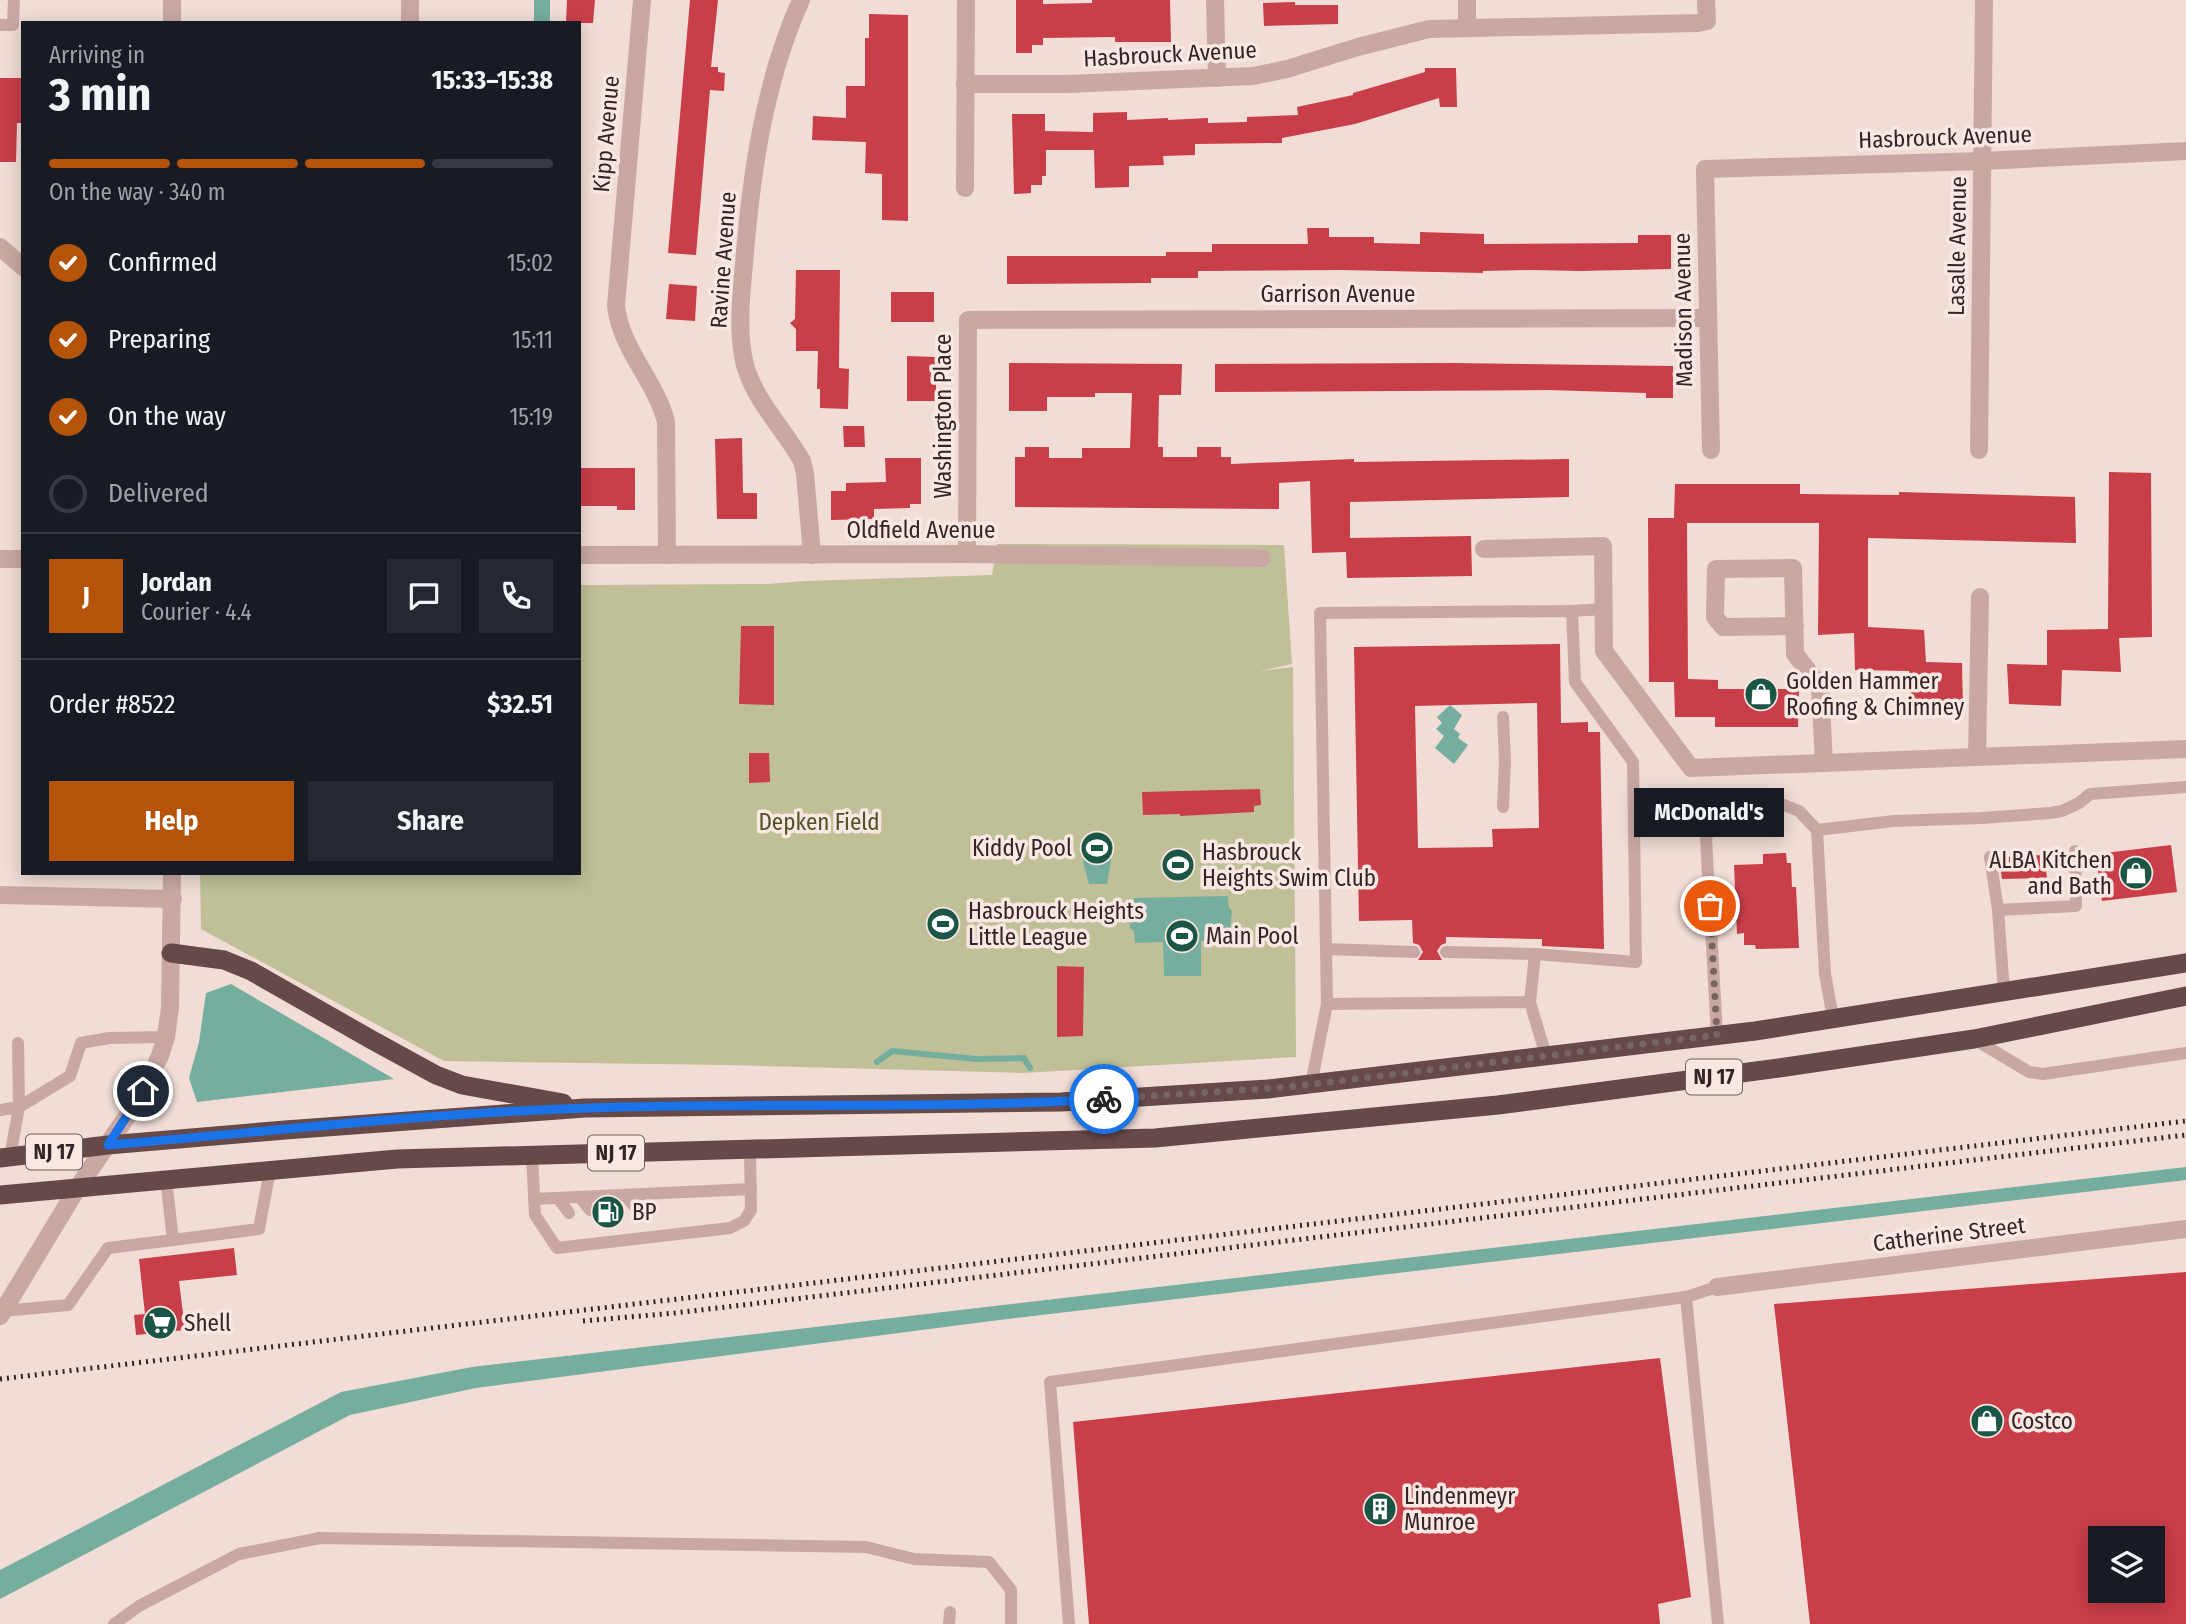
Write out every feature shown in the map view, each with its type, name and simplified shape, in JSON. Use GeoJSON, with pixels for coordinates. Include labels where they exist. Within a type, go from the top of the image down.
{"type":"FeatureCollection","features":[{"type":"Feature","properties":{"kind":"highway"},"geometry":{"type":"LineString","coordinates":[[171,953],[197,954],[238,965],[436,1075],[462,1085],[524,1094],[585,1108]]}},
{"type":"Feature","properties":{"kind":"highway","name":"NJ 17"},"geometry":{"type":"LineString","coordinates":[[5,1157],[108,1145],[452,1116],[585,1108],[1061,1102],[1311,1084],[1717,1035],[2186,963]]}},
{"type":"Feature","properties":{"kind":"highway","name":"NJ 17"},"geometry":{"type":"LineString","coordinates":[[0,1195],[397,1159],[1155,1138],[1238,1132],[1498,1105],[1779,1068],[1974,1039],[2186,996]]}},
{"type":"Feature","properties":{"kind":"street"},"geometry":{"type":"LineString","coordinates":[[172,0],[172,21]]}},
{"type":"Feature","properties":{"kind":"street"},"geometry":{"type":"LineString","coordinates":[[410,0],[410,21]]}},
{"type":"Feature","properties":{"kind":"street","name":"Kipp Avenue"},"geometry":{"type":"LineString","coordinates":[[642,0],[616,306],[626,343],[658,398],[666,422],[667,555]]}},
{"type":"Feature","properties":{"kind":"street","name":"Ravine Avenue"},"geometry":{"type":"LineString","coordinates":[[801,0],[775,67],[754,174],[743,274],[742,344],[751,382],[802,461],[812,555]]}},
{"type":"Feature","properties":{"kind":"street"},"geometry":{"type":"LineString","coordinates":[[965,188],[966,0]]}},
{"type":"Feature","properties":{"kind":"street"},"geometry":{"type":"LineString","coordinates":[[1216,0],[1217,78]]}},
{"type":"Feature","properties":{"kind":"street"},"geometry":{"type":"LineString","coordinates":[[1467,0],[1467,27]]}},
{"type":"Feature","properties":{"kind":"street","name":"Hasbrouck Avenue"},"geometry":{"type":"LineString","coordinates":[[965,84],[1068,84],[1253,76],[1429,29],[1687,24],[1707,21],[1706,0]]}},
{"type":"Feature","properties":{"kind":"street","name":"Lasalle Avenue"},"geometry":{"type":"LineString","coordinates":[[1979,450],[1984,0]]}},
{"type":"Feature","properties":{"kind":"street","name":"Hasbrouck Avenue"},"geometry":{"type":"LineString","coordinates":[[1705,169],[1983,161],[2186,151]]}},
{"type":"Feature","properties":{"kind":"street","name":"Madison Avenue"},"geometry":{"type":"LineString","coordinates":[[1705,169],[1711,450]]}},
{"type":"Feature","properties":{"kind":"street"},"geometry":{"type":"LineString","coordinates":[[0,247],[21,265]]}},
{"type":"Feature","properties":{"kind":"street","name":"Garrison Avenue"},"geometry":{"type":"LineString","coordinates":[[968,320],[1708,318]]}},
{"type":"Feature","properties":{"kind":"street","name":"Washington Place"},"geometry":{"type":"LineString","coordinates":[[967,554],[968,320]]}},
{"type":"Feature","properties":{"kind":"street"},"geometry":{"type":"LineString","coordinates":[[1484,549],[1603,546],[1604,651],[1691,768],[2186,749]]}},
{"type":"Feature","properties":{"kind":"street","name":"Oldfield Avenue"},"geometry":{"type":"LineString","coordinates":[[581,555],[967,554],[1262,558]]}},
{"type":"Feature","properties":{"kind":"street"},"geometry":{"type":"LineString","coordinates":[[0,559],[21,559]]}},
{"type":"Feature","properties":{"kind":"street"},"geometry":{"type":"LineString","coordinates":[[1795,626],[1723,627],[1715,617],[1716,569],[1793,568],[1795,626],[1795,654],[1821,687],[1824,763]]}},
{"type":"Feature","properties":{"kind":"street"},"geometry":{"type":"LineString","coordinates":[[1977,757],[1980,597]]}},
{"type":"Feature","properties":{"kind":"street"},"geometry":{"type":"LineString","coordinates":[[2,1314],[78,1187],[152,1076],[166,1037],[172,875]]}},
{"type":"Feature","properties":{"kind":"street"},"geometry":{"type":"LineString","coordinates":[[0,895],[173,899]]}},
{"type":"Feature","properties":{"kind":"street","name":"Catherine Street"},"geometry":{"type":"LineString","coordinates":[[1717,1287],[2186,1229]]}},
{"type":"Feature","properties":{"kind":"lane"},"geometry":{"type":"LineString","coordinates":[[0,25],[13,25],[14,0]]}},
{"type":"Feature","properties":{"kind":"lane"},"geometry":{"type":"LineString","coordinates":[[1311,1084],[1327,1003],[1320,614],[1604,609]]}},
{"type":"Feature","properties":{"kind":"lane"},"geometry":{"type":"LineString","coordinates":[[1446,952],[1535,954],[1636,962],[1633,762],[1575,682],[1572,611]]}},
{"type":"Feature","properties":{"kind":"lane"},"geometry":{"type":"LineString","coordinates":[[1503,717],[1503,807]]}},
{"type":"Feature","properties":{"kind":"lane"},"geometry":{"type":"LineString","coordinates":[[1817,830],[1894,821],[2050,813],[2079,803],[2090,793],[2186,787]]}},
{"type":"Feature","properties":{"kind":"lane"},"geometry":{"type":"LineString","coordinates":[[1717,1035],[1706,838],[1716,817],[1724,809],[1784,805],[1799,811],[1817,830],[1825,974],[1833,1018]]}},
{"type":"Feature","properties":{"kind":"lane"},"geometry":{"type":"LineString","coordinates":[[1998,910],[2076,906],[2075,851]]}},
{"type":"Feature","properties":{"kind":"lane"},"geometry":{"type":"LineString","coordinates":[[1990,857],[1998,910],[2004,992]]}},
{"type":"Feature","properties":{"kind":"lane"},"geometry":{"type":"LineString","coordinates":[[1326,948],[1414,952]]}},
{"type":"Feature","properties":{"kind":"lane"},"geometry":{"type":"LineString","coordinates":[[1535,954],[1530,1002],[1546,1056]]}},
{"type":"Feature","properties":{"kind":"lane"},"geometry":{"type":"LineString","coordinates":[[1327,1003],[1530,1002]]}},
{"type":"Feature","properties":{"kind":"lane"},"geometry":{"type":"LineString","coordinates":[[0,1110],[19,1107],[70,1076],[81,1043],[109,1038],[166,1037]]}},
{"type":"Feature","properties":{"kind":"lane"},"geometry":{"type":"LineString","coordinates":[[1974,1039],[2029,1072],[2043,1073],[2186,1053]]}},
{"type":"Feature","properties":{"kind":"lane"},"geometry":{"type":"LineString","coordinates":[[5,1157],[19,1107],[18,1043]]}},
{"type":"Feature","properties":{"kind":"lane"},"geometry":{"type":"LineString","coordinates":[[532,1155],[535,1215],[558,1248],[591,1244],[608,1237],[730,1228],[744,1221],[751,1210],[750,1149]]}},
{"type":"Feature","properties":{"kind":"lane"},"geometry":{"type":"LineString","coordinates":[[2,1314],[68,1305],[108,1248],[259,1229],[270,1170]]}},
{"type":"Feature","properties":{"kind":"lane"},"geometry":{"type":"LineString","coordinates":[[166,1179],[173,1240]]}},
{"type":"Feature","properties":{"kind":"lane"},"geometry":{"type":"LineString","coordinates":[[534,1199],[625,1195],[654,1199],[751,1189]]}},
{"type":"Feature","properties":{"kind":"lane"},"geometry":{"type":"LineString","coordinates":[[625,1195],[634,1206]]}},
{"type":"Feature","properties":{"kind":"lane"},"geometry":{"type":"LineString","coordinates":[[580,1197],[590,1210]]}},
{"type":"Feature","properties":{"kind":"lane"},"geometry":{"type":"LineString","coordinates":[[558,1198],[569,1213]]}},
{"type":"Feature","properties":{"kind":"lane"},"geometry":{"type":"LineString","coordinates":[[583,1233],[591,1244]]}},
{"type":"Feature","properties":{"kind":"lane"},"geometry":{"type":"LineString","coordinates":[[1069,1624],[1050,1382],[1686,1297],[1717,1287]]}},
{"type":"Feature","properties":{"kind":"lane"},"geometry":{"type":"LineString","coordinates":[[1686,1297],[1718,1624]]}},
{"type":"Feature","properties":{"kind":"lane"},"geometry":{"type":"LineString","coordinates":[[114,1624],[139,1606],[239,1554],[320,1538],[866,1547],[914,1559],[989,1562],[1011,1590],[1011,1624]]}},
{"type":"Feature","properties":{"kind":"green space","name":"Depken Field"},"geometry":{"type":"Polygon","coordinates":[[[997,544],[1284,545],[1292,664],[1260,671],[1293,667],[1296,1057],[1023,1073],[444,1061],[201,929],[200,875],[581,875],[581,585],[767,584],[992,575],[997,544]]]}},
{"type":"Feature","properties":{"kind":"water"},"geometry":{"type":"Polygon","coordinates":[[[534,0],[550,0],[550,21],[534,21],[534,0]]]}},
{"type":"Feature","properties":{"kind":"water"},"geometry":{"type":"Polygon","coordinates":[[[1450,705],[1462,715],[1454,729],[1460,734],[1458,738],[1468,745],[1454,764],[1435,748],[1444,736],[1436,729],[1442,723],[1437,717],[1450,705]]]}},
{"type":"Feature","properties":{"kind":"water","name":"Kiddy Pool"},"geometry":{"type":"Polygon","coordinates":[[[1088,835],[1106,835],[1111,861],[1107,884],[1089,884],[1083,862],[1088,835]]]}},
{"type":"Feature","properties":{"kind":"water","name":"Main Pool"},"geometry":{"type":"Polygon","coordinates":[[[1228,896],[1229,908],[1232,911],[1229,941],[1201,941],[1201,976],[1164,976],[1163,942],[1135,943],[1129,913],[1134,910],[1134,898],[1228,896]]]}},
{"type":"Feature","properties":{"kind":"water"},"geometry":{"type":"Polygon","coordinates":[[[231,984],[394,1079],[197,1102],[189,1078],[199,1042],[206,993],[231,984]]]}},
{"type":"Feature","properties":{"kind":"water"},"geometry":{"type":"Polygon","coordinates":[[[2186,1167],[2186,1180],[991,1321],[476,1388],[350,1415],[0,1599],[0,1570],[341,1392],[472,1367],[2186,1167]]]}},
{"type":"Feature","properties":{"kind":"building"},"geometry":{"type":"Polygon","coordinates":[[[567,0],[595,0],[593,23],[566,21],[567,0]]]}},
{"type":"Feature","properties":{"kind":"building"},"geometry":{"type":"Polygon","coordinates":[[[690,0],[718,0],[711,67],[718,67],[718,72],[725,73],[724,91],[710,90],[696,255],[668,253],[690,0]]]}},
{"type":"Feature","properties":{"kind":"building"},"geometry":{"type":"Polygon","coordinates":[[[1016,0],[1043,0],[1043,4],[1092,3],[1092,0],[1170,0],[1171,42],[1115,42],[1115,37],[1043,38],[1043,45],[1032,45],[1032,53],[1016,53],[1016,0]]]}},
{"type":"Feature","properties":{"kind":"building"},"geometry":{"type":"Polygon","coordinates":[[[1295,2],[1295,5],[1338,5],[1338,24],[1264,26],[1263,3],[1295,2]]]}},
{"type":"Feature","properties":{"kind":"building"},"geometry":{"type":"Polygon","coordinates":[[[869,14],[908,15],[908,221],[882,220],[882,174],[865,173],[866,142],[812,140],[813,116],[846,118],[846,86],[865,86],[865,38],[869,38],[869,14]]]}},
{"type":"Feature","properties":{"kind":"building"},"geometry":{"type":"Polygon","coordinates":[[[1425,68],[1456,68],[1457,107],[1440,107],[1439,98],[1355,124],[1282,138],[1282,143],[1195,144],[1195,155],[1163,156],[1164,165],[1129,166],[1129,187],[1095,188],[1094,150],[1046,150],[1046,176],[1042,176],[1042,185],[1031,185],[1031,193],[1014,194],[1012,114],[1045,114],[1045,131],[1093,132],[1093,113],[1127,112],[1127,120],[1208,118],[1208,123],[1247,122],[1247,117],[1298,115],[1297,107],[1353,95],[1425,72],[1425,68]]]}},
{"type":"Feature","properties":{"kind":"building"},"geometry":{"type":"Polygon","coordinates":[[[0,78],[21,78],[21,123],[17,123],[16,162],[0,162],[0,78]]]}},
{"type":"Feature","properties":{"kind":"building"},"geometry":{"type":"Polygon","coordinates":[[[1307,228],[1329,228],[1329,237],[1374,237],[1374,243],[1420,244],[1420,232],[1484,234],[1484,244],[1638,243],[1638,235],[1671,235],[1671,269],[1483,273],[1198,271],[1198,278],[1151,278],[1151,283],[1007,284],[1007,256],[1166,256],[1166,252],[1212,252],[1212,244],[1308,244],[1307,228]]]}},
{"type":"Feature","properties":{"kind":"building"},"geometry":{"type":"Polygon","coordinates":[[[796,270],[840,270],[839,368],[849,369],[848,409],[820,408],[820,389],[817,389],[818,351],[796,351],[796,329],[790,323],[795,319],[796,270]]]}},
{"type":"Feature","properties":{"kind":"building"},"geometry":{"type":"Polygon","coordinates":[[[669,284],[697,286],[695,321],[666,319],[669,284]]]}},
{"type":"Feature","properties":{"kind":"building"},"geometry":{"type":"Polygon","coordinates":[[[891,292],[934,292],[934,322],[891,322],[891,292]]]}},
{"type":"Feature","properties":{"kind":"building"},"geometry":{"type":"Polygon","coordinates":[[[907,356],[936,357],[936,401],[907,401],[907,356]]]}},
{"type":"Feature","properties":{"kind":"building"},"geometry":{"type":"Polygon","coordinates":[[[1009,363],[1182,364],[1181,395],[1159,395],[1158,447],[1163,447],[1163,457],[1197,457],[1197,447],[1221,447],[1221,457],[1231,457],[1231,464],[1354,459],[1354,462],[1569,459],[1569,497],[1350,502],[1350,538],[1471,536],[1472,576],[1347,578],[1346,552],[1312,553],[1310,481],[1279,483],[1279,509],[1015,507],[1015,457],[1025,457],[1025,447],[1049,447],[1049,458],[1082,458],[1082,448],[1130,448],[1132,393],[1095,393],[1095,397],[1047,397],[1047,411],[1009,411],[1009,363]]]}},
{"type":"Feature","properties":{"kind":"building"},"geometry":{"type":"Polygon","coordinates":[[[1215,364],[1673,366],[1673,398],[1646,398],[1646,393],[1548,390],[1215,392],[1215,364]]]}},
{"type":"Feature","properties":{"kind":"building"},"geometry":{"type":"Polygon","coordinates":[[[843,426],[864,426],[865,447],[844,447],[843,426]]]}},
{"type":"Feature","properties":{"kind":"building"},"geometry":{"type":"Polygon","coordinates":[[[742,438],[743,493],[757,493],[757,519],[717,519],[715,439],[742,438]]]}},
{"type":"Feature","properties":{"kind":"building"},"geometry":{"type":"Polygon","coordinates":[[[885,458],[921,458],[921,504],[910,504],[910,508],[874,509],[874,519],[831,520],[831,491],[846,491],[846,483],[886,482],[885,458]]]}},
{"type":"Feature","properties":{"kind":"building"},"geometry":{"type":"Polygon","coordinates":[[[581,468],[635,468],[635,510],[617,510],[617,506],[581,506],[581,468]]]}},
{"type":"Feature","properties":{"kind":"building"},"geometry":{"type":"Polygon","coordinates":[[[2109,472],[2151,473],[2152,637],[2119,638],[2121,672],[2062,670],[2061,706],[2009,704],[2007,664],[2047,665],[2047,630],[2108,629],[2109,472]]]}},
{"type":"Feature","properties":{"kind":"building"},"geometry":{"type":"Polygon","coordinates":[[[1675,484],[1800,484],[1800,494],[1899,495],[1899,492],[2075,497],[2076,543],[1868,538],[1868,627],[1924,630],[1926,662],[1962,663],[1963,709],[1911,708],[1909,671],[1855,670],[1854,633],[1818,635],[1819,523],[1687,523],[1688,679],[1718,680],[1718,689],[1799,689],[1798,727],[1715,727],[1715,717],[1675,717],[1674,682],[1649,682],[1648,518],[1674,518],[1675,484]]]}},
{"type":"Feature","properties":{"kind":"building"},"geometry":{"type":"Polygon","coordinates":[[[741,626],[774,626],[774,705],[739,704],[741,626]]]}},
{"type":"Feature","properties":{"kind":"building"},"geometry":{"type":"Polygon","coordinates":[[[1560,644],[1561,723],[1588,722],[1588,732],[1600,732],[1604,949],[1542,946],[1542,939],[1446,937],[1446,943],[1437,951],[1442,960],[1418,960],[1423,952],[1419,945],[1413,943],[1412,920],[1359,921],[1354,647],[1560,644]],[[1537,703],[1415,706],[1418,848],[1493,847],[1492,829],[1539,828],[1537,703]]]}},
{"type":"Feature","properties":{"kind":"building"},"geometry":{"type":"Polygon","coordinates":[[[749,753],[769,753],[770,782],[749,783],[749,753]]]}},
{"type":"Feature","properties":{"kind":"building","name":"Hasbrouck Heights Swim Club"},"geometry":{"type":"Polygon","coordinates":[[[1260,789],[1261,805],[1254,806],[1254,812],[1143,815],[1142,792],[1260,789]]]}},
{"type":"Feature","properties":{"kind":"building","name":"ALBA Kitchen and Bath"},"geometry":{"type":"Polygon","coordinates":[[[2171,845],[2177,892],[2102,901],[2096,854],[2171,845]]]}},
{"type":"Feature","properties":{"kind":"building"},"geometry":{"type":"Polygon","coordinates":[[[1786,853],[1787,863],[1791,863],[1792,887],[1796,887],[1799,948],[1756,949],[1755,945],[1744,945],[1744,933],[1737,934],[1734,865],[1763,864],[1763,854],[1786,853]]]}},
{"type":"Feature","properties":{"kind":"building"},"geometry":{"type":"Polygon","coordinates":[[[2044,855],[2047,878],[2002,879],[1999,857],[2044,855]]]}},
{"type":"Feature","properties":{"kind":"building"},"geometry":{"type":"Polygon","coordinates":[[[1057,966],[1084,967],[1083,1036],[1057,1037],[1057,966]]]}},
{"type":"Feature","properties":{"kind":"building"},"geometry":{"type":"Polygon","coordinates":[[[234,1248],[237,1275],[179,1281],[185,1330],[136,1335],[134,1315],[145,1314],[139,1259],[234,1248]]]}},
{"type":"Feature","properties":{"kind":"building","name":"Costco"},"geometry":{"type":"Polygon","coordinates":[[[2186,1272],[2186,1624],[1810,1624],[1774,1304],[2186,1272]]]}},
{"type":"Feature","properties":{"kind":"building","name":"Lindenmeyr Munroe"},"geometry":{"type":"Polygon","coordinates":[[[1660,1358],[1691,1597],[1658,1604],[1660,1624],[1089,1624],[1073,1422],[1660,1358]]]}},
{"type":"Feature","properties":{"kind":"waterway"},"geometry":{"type":"LineString","coordinates":[[877,1062],[892,1051],[977,1059],[1024,1058],[1030,1068]]}},
{"type":"Feature","properties":{"kind":"railway"},"geometry":{"type":"LineString","coordinates":[[0,1379],[2186,1121]]}},
{"type":"Feature","properties":{"kind":"railway"},"geometry":{"type":"LineString","coordinates":[[583,1321],[675,1313],[2186,1135]]}},
{"type":"Feature","properties":{"kind":"way so far"},"geometry":{"type":"LineString","coordinates":[[1104,1099],[1289,1087],[1717,1035],[1710,906]]}},
{"type":"Feature","properties":{"kind":"place","name":"Golden Hammer Roofing & Chimney"},"geometry":{"type":"Point","coordinates":[1761,694]}},
{"type":"Feature","properties":{"kind":"place","name":"Kiddy Pool"},"geometry":{"type":"Point","coordinates":[1097,848]}},
{"type":"Feature","properties":{"kind":"place","name":"Hasbrouck Heights Swim Club"},"geometry":{"type":"Point","coordinates":[1178,865]}},
{"type":"Feature","properties":{"kind":"place","name":"ALBA Kitchen and Bath"},"geometry":{"type":"Point","coordinates":[2136,873]}},
{"type":"Feature","properties":{"kind":"place","name":"McDonald's"},"geometry":{"type":"Point","coordinates":[1710,906]}},
{"type":"Feature","properties":{"kind":"place","name":"Hasbrouck Heights Little League"},"geometry":{"type":"Point","coordinates":[943,924]}},
{"type":"Feature","properties":{"kind":"place","name":"Main Pool"},"geometry":{"type":"Point","coordinates":[1182,936]}},
{"type":"Feature","properties":{"kind":"place","name":"BP"},"geometry":{"type":"Point","coordinates":[608,1212]}},
{"type":"Feature","properties":{"kind":"place","name":"Shell"},"geometry":{"type":"Point","coordinates":[160,1323]}},
{"type":"Feature","properties":{"kind":"place","name":"Costco"},"geometry":{"type":"Point","coordinates":[1987,1421]}},
{"type":"Feature","properties":{"kind":"place","name":"Lindenmeyr Munroe"},"geometry":{"type":"Point","coordinates":[1380,1509]}},
{"type":"Feature","properties":{"kind":"route"},"geometry":{"type":"LineString","coordinates":[[143,1091],[108,1145],[452,1116],[585,1108],[1061,1102],[1104,1099]]}}]}
